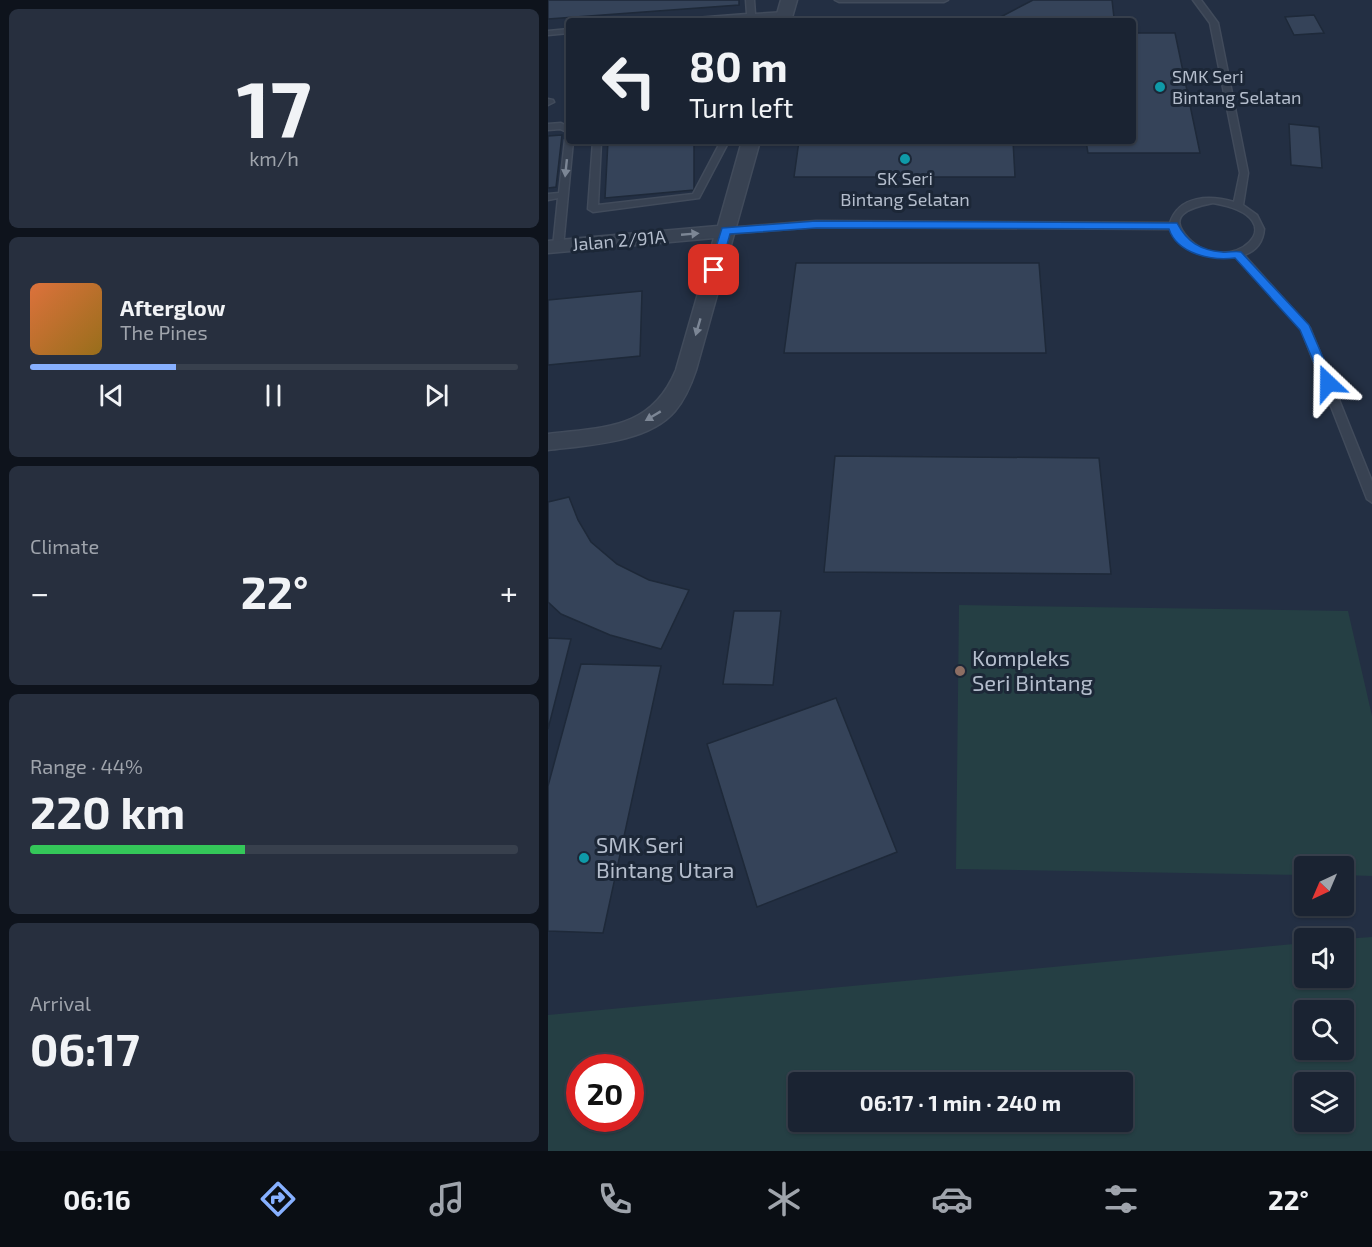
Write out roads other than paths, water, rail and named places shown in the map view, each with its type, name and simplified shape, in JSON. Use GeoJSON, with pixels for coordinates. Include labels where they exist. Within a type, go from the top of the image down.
{"type":"FeatureCollection","features":[{"type":"Feature","properties":{"kind":"street"},"geometry":{"type":"LineString","coordinates":[[548,442],[602,435],[634,427],[661,412],[676,393],[686,370],[750,144]]}},
{"type":"Feature","properties":{"kind":"street","name":"Jalan 2/91A"},"geometry":{"type":"LineString","coordinates":[[553,247],[726,231]]}},
{"type":"Feature","properties":{"kind":"lane"},"geometry":{"type":"LineString","coordinates":[[750,0],[751,15]]}},
{"type":"Feature","properties":{"kind":"lane"},"geometry":{"type":"LineString","coordinates":[[839,0],[944,0]]}},
{"type":"Feature","properties":{"kind":"lane"},"geometry":{"type":"LineString","coordinates":[[1197,0],[1214,23],[1244,173],[1238,206]]}},
{"type":"Feature","properties":{"kind":"lane"},"geometry":{"type":"LineString","coordinates":[[731,18],[786,12]]}},
{"type":"Feature","properties":{"kind":"lane"},"geometry":{"type":"LineString","coordinates":[[548,24],[566,23]]}},
{"type":"Feature","properties":{"kind":"lane"},"geometry":{"type":"LineString","coordinates":[[548,33],[566,31]]}},
{"type":"Feature","properties":{"kind":"lane"},"geometry":{"type":"LineString","coordinates":[[548,127],[561,126],[566,128]]}},
{"type":"Feature","properties":{"kind":"lane"},"geometry":{"type":"LineString","coordinates":[[553,247],[563,195],[569,144]]}},
{"type":"Feature","properties":{"kind":"lane"},"geometry":{"type":"LineString","coordinates":[[597,144],[593,209],[696,196],[723,144]]}},
{"type":"Feature","properties":{"kind":"lane"},"geometry":{"type":"LineString","coordinates":[[548,197],[563,195]]}},
{"type":"Feature","properties":{"kind":"lane"},"geometry":{"type":"LineString","coordinates":[[1200,201],[1219,201],[1238,206],[1256,219],[1260,228],[1260,236],[1256,244],[1248,250],[1224,256],[1195,250],[1176,235],[1174,226],[1175,217],[1180,210],[1200,201]]}},
{"type":"Feature","properties":{"kind":"lane"},"geometry":{"type":"LineString","coordinates":[[726,231],[816,224],[1174,226]]}},
{"type":"Feature","properties":{"kind":"lane"},"geometry":{"type":"LineString","coordinates":[[1238,254],[1305,328],[1373,499]]}},
{"type":"Feature","properties":{"kind":"place","name":"SMK Seri Bintang Selatan"},"geometry":{"type":"Point","coordinates":[1160,87]}},
{"type":"Feature","properties":{"kind":"place","name":"SK Seri Bintang Selatan"},"geometry":{"type":"Point","coordinates":[905,159]}},
{"type":"Feature","properties":{"kind":"place","name":"Kompleks Seri Bintang"},"geometry":{"type":"Point","coordinates":[960,671]}},
{"type":"Feature","properties":{"kind":"place","name":"SMK Seri Bintang Utara"},"geometry":{"type":"Point","coordinates":[584,858]}}]}
